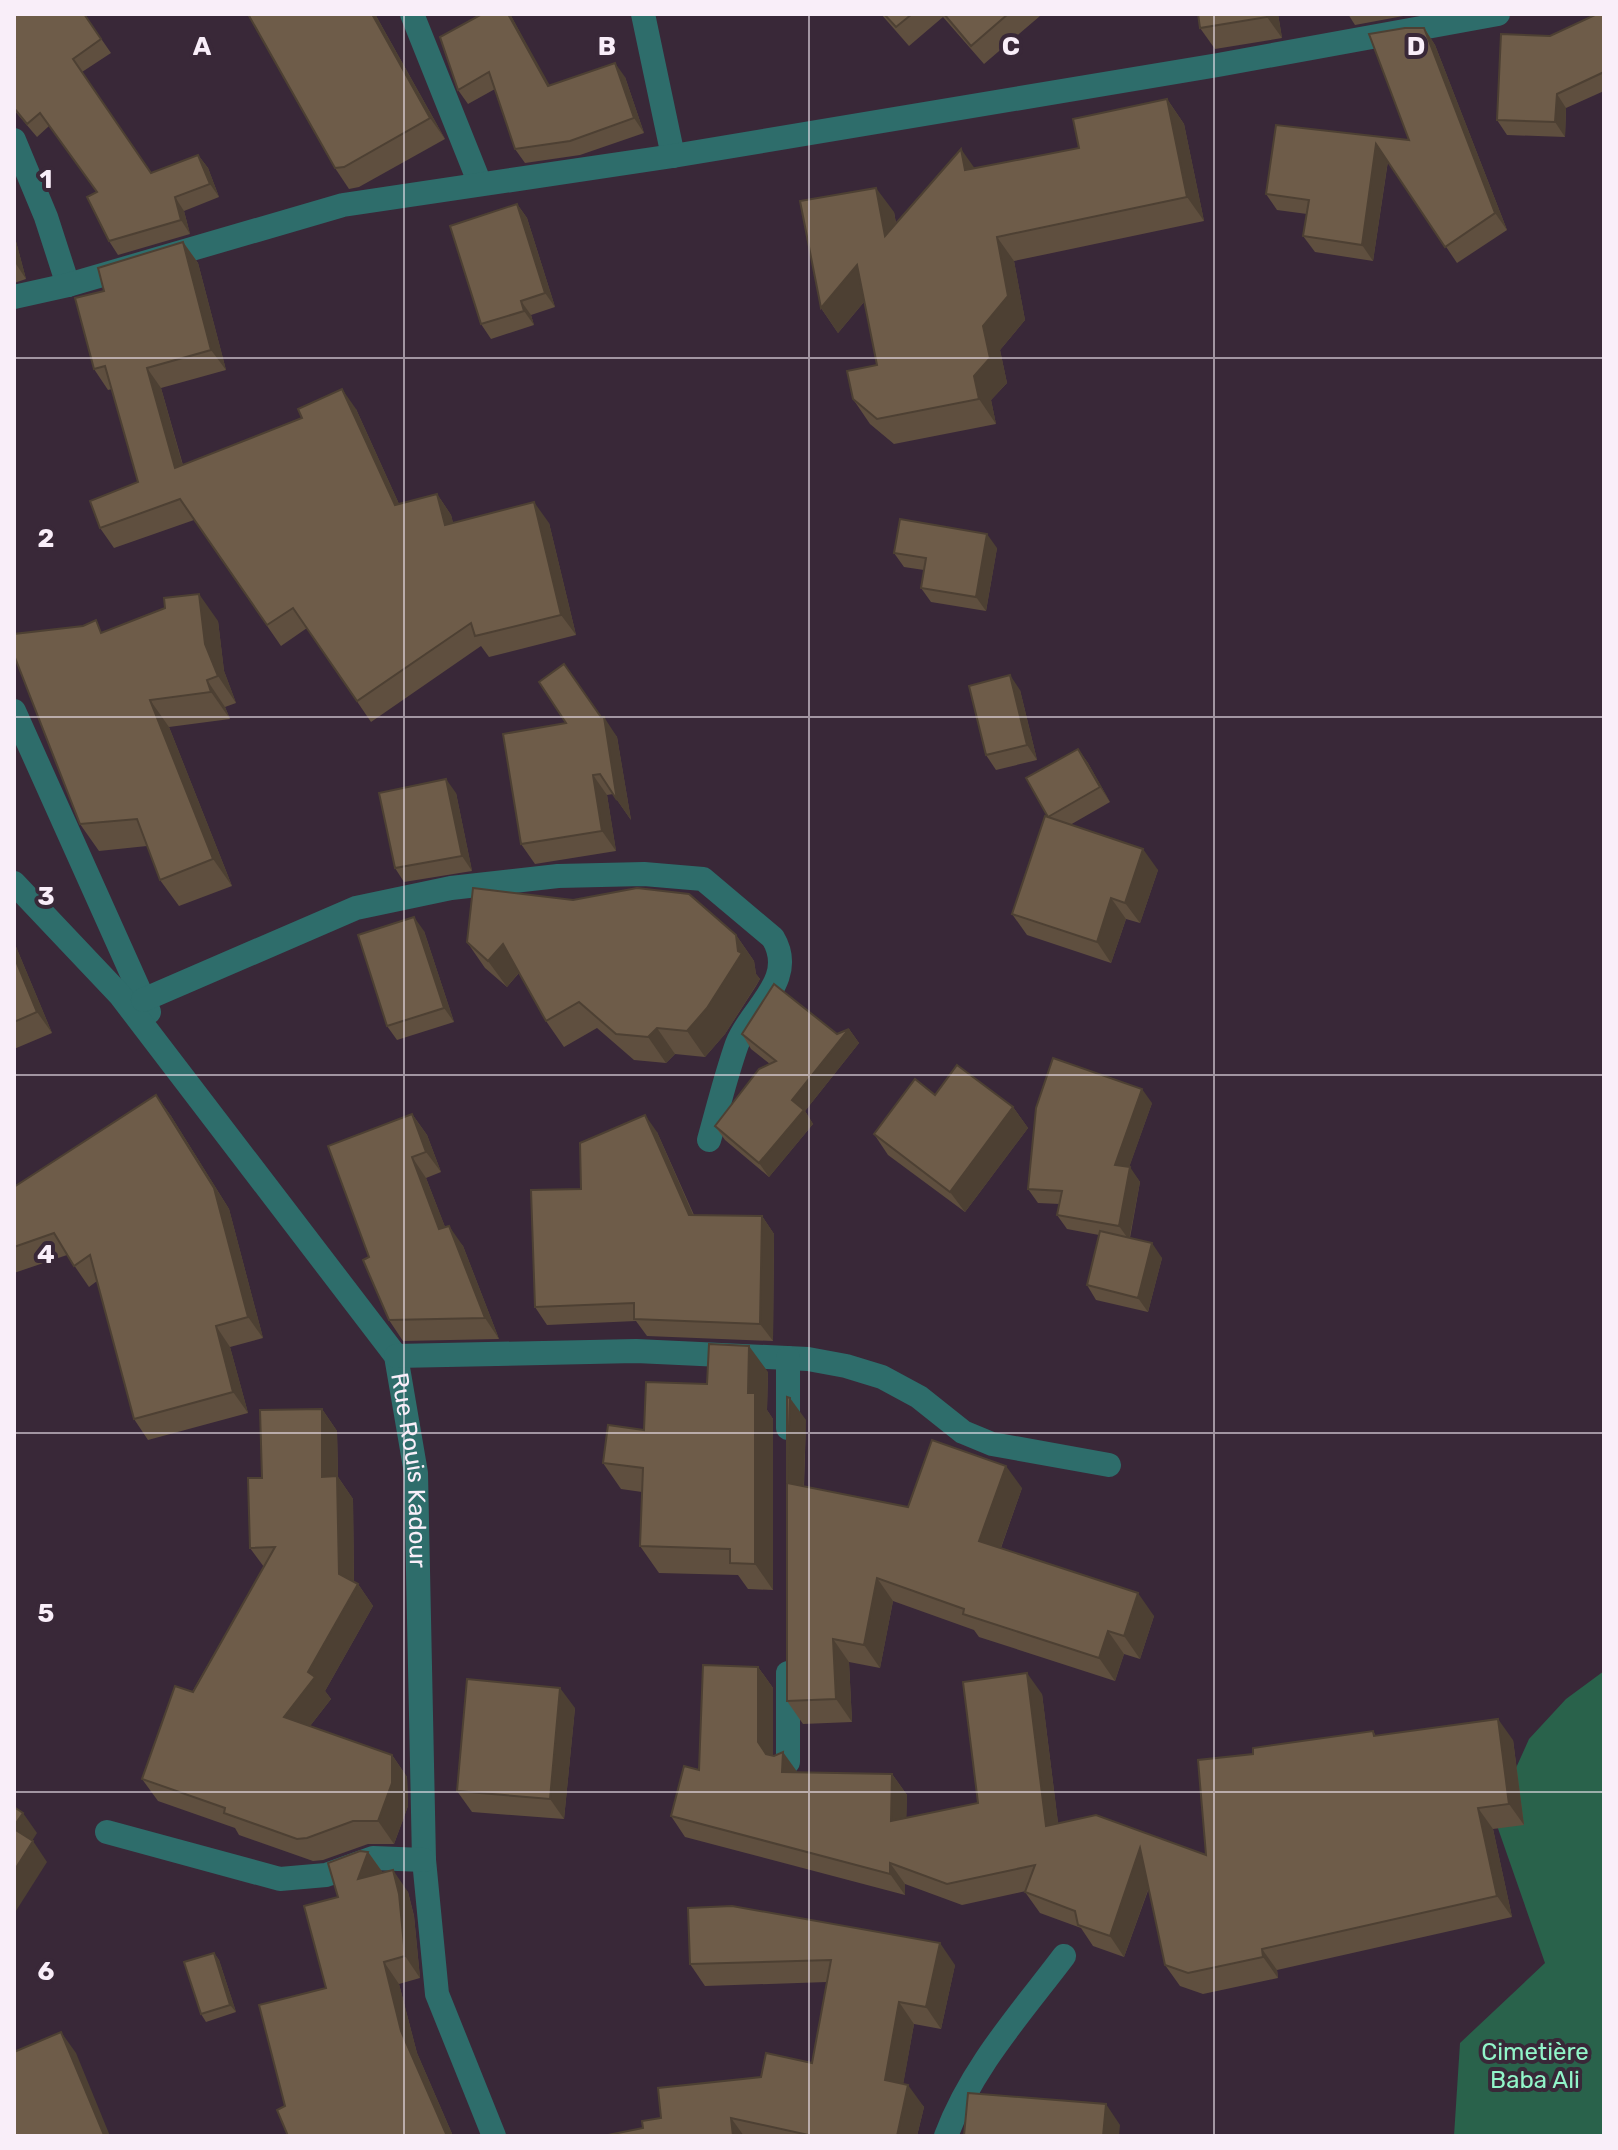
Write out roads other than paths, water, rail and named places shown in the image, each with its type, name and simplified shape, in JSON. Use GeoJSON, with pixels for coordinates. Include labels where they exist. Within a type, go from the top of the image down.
{"type":"FeatureCollection","features":[{"type":"Feature","properties":{"kind":"street"},"geometry":{"type":"LineString","coordinates":[[412,14],[480,184]]}},
{"type":"Feature","properties":{"kind":"street"},"geometry":{"type":"LineString","coordinates":[[643,14],[673,156]]}},
{"type":"Feature","properties":{"kind":"street"},"geometry":{"type":"LineString","coordinates":[[14,297],[68,285],[343,205],[673,156],[1218,65],[1498,14]]}},
{"type":"Feature","properties":{"kind":"street"},"geometry":{"type":"LineString","coordinates":[[14,140],[46,217],[68,285]]}},
{"type":"Feature","properties":{"kind":"street"},"geometry":{"type":"LineString","coordinates":[[14,711],[172,1063]]}},
{"type":"Feature","properties":{"kind":"street"},"geometry":{"type":"LineString","coordinates":[[143,1000],[356,908],[438,891],[558,876],[644,874],[703,879],[773,938],[779,949],[780,966],[772,990],[739,1040],[709,1140]]}},
{"type":"Feature","properties":{"kind":"street","name":"Rue Rouis Kadour"},"geometry":{"type":"LineString","coordinates":[[14,883],[120,995],[396,1356],[416,1473],[424,1860],[437,1994],[494,2136]]}},
{"type":"Feature","properties":{"kind":"street"},"geometry":{"type":"LineString","coordinates":[[396,1356],[636,1351],[788,1358],[846,1366],[882,1377],[919,1397],[963,1432],[992,1444],[1109,1465]]}},
{"type":"Feature","properties":{"kind":"street"},"geometry":{"type":"LineString","coordinates":[[788,1358],[788,1451]]}},
{"type":"Feature","properties":{"kind":"street"},"geometry":{"type":"LineString","coordinates":[[788,1653],[788,1762]]}},
{"type":"Feature","properties":{"kind":"street"},"geometry":{"type":"LineString","coordinates":[[107,1832],[280,1879],[326,1875],[373,1858],[424,1860]]}},
{"type":"Feature","properties":{"kind":"street"},"geometry":{"type":"LineString","coordinates":[[946,2136],[958,2105],[985,2061],[1064,1956]]}},
{"type":"Feature","properties":{"kind":"park label","name":"Cimetière Baba Ali"},"geometry":{"type":"Point","coordinates":[1535,2066]}}]}
